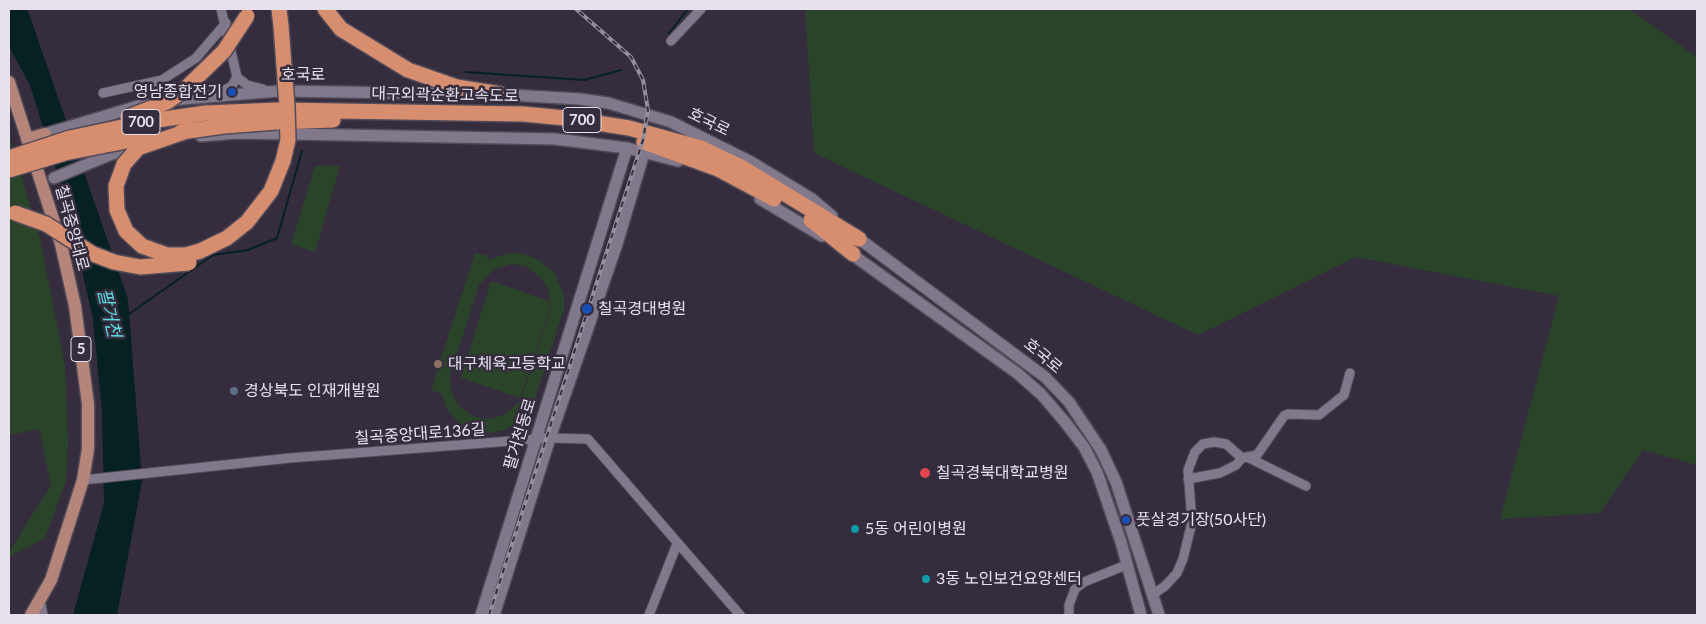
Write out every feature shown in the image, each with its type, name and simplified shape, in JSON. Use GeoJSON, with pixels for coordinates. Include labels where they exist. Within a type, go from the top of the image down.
{"type":"FeatureCollection","features":[{"type":"Feature","properties":{"kind":"highway"},"geometry":{"type":"LineString","coordinates":[[12,212],[46,224],[93,254],[114,262],[140,267],[191,263],[224,249],[244,237],[270,206],[288,164],[291,146],[292,96],[279,9]]}},
{"type":"Feature","properties":{"kind":"highway"},"geometry":{"type":"LineString","coordinates":[[190,130],[138,148],[124,164],[116,186],[117,210],[126,231],[142,246],[167,255],[186,255],[200,251],[227,238],[247,222],[271,191],[283,162],[288,140],[282,26],[284,9]]}},
{"type":"Feature","properties":{"kind":"highway"},"geometry":{"type":"LineString","coordinates":[[325,9],[341,29],[408,70],[457,87],[500,94]]}},
{"type":"Feature","properties":{"kind":"highway"},"geometry":{"type":"LineString","coordinates":[[61,141],[76,132],[141,114],[175,96],[199,77],[224,51],[249,12]]}},
{"type":"Feature","properties":{"kind":"highway","name":"대구외곽순환고속도로"},"geometry":{"type":"LineString","coordinates":[[9,158],[61,141],[134,124],[183,116],[523,114],[565,118],[629,128],[700,148],[741,166],[859,239]]}},
{"type":"Feature","properties":{"kind":"highway","name":"대구외곽순환고속도로"},"geometry":{"type":"LineString","coordinates":[[9,170],[117,142],[278,116],[328,120],[506,122],[569,126],[602,131],[677,152],[743,180],[819,225],[852,254]]}},
{"type":"Feature","properties":{"kind":"main road","name":"칠곡중앙대로"},"geometry":{"type":"LineString","coordinates":[[9,82],[36,137],[48,180],[75,306],[88,404],[88,479],[51,580],[31,615]]}},
{"type":"Feature","properties":{"kind":"main road","name":"호국로"},"geometry":{"type":"LineString","coordinates":[[36,137],[106,114],[144,104],[213,95],[279,91],[500,94],[580,98],[608,103],[671,122],[751,162],[812,199],[859,239],[924,285],[1044,377],[1069,402],[1101,450],[1116,482],[1159,615]]}},
{"type":"Feature","properties":{"kind":"main road"},"geometry":{"type":"LineString","coordinates":[[106,114],[95,132],[99,146],[112,154]]}},
{"type":"Feature","properties":{"kind":"main road","name":"호국로"},"geometry":{"type":"LineString","coordinates":[[48,180],[112,154],[170,138],[237,133],[555,139],[627,148],[687,164],[720,177],[748,191],[852,254],[1017,373],[1041,394],[1084,448],[1097,472],[1141,615]]}},
{"type":"Feature","properties":{"kind":"main road","name":"팔거천동로"},"geometry":{"type":"LineString","coordinates":[[481,615],[627,148]]}},
{"type":"Feature","properties":{"kind":"main road","name":"팔거천동로"},"geometry":{"type":"LineString","coordinates":[[494,615],[550,438],[606,277],[644,153]]}},
{"type":"Feature","properties":{"kind":"street"},"geometry":{"type":"LineString","coordinates":[[221,9],[226,23],[237,77],[247,86],[279,91]]}},
{"type":"Feature","properties":{"kind":"street"},"geometry":{"type":"LineString","coordinates":[[671,41],[701,9]]}},
{"type":"Feature","properties":{"kind":"street"},"geometry":{"type":"LineString","coordinates":[[103,93],[162,80],[196,58],[226,23]]}},
{"type":"Feature","properties":{"kind":"street"},"geometry":{"type":"LineString","coordinates":[[213,95],[232,86],[237,77]]}},
{"type":"Feature","properties":{"kind":"street"},"geometry":{"type":"LineString","coordinates":[[1188,479],[1220,472],[1236,465],[1245,458],[1257,455],[1284,416],[1288,414],[1319,415],[1338,402],[1344,395],[1350,373]]}},
{"type":"Feature","properties":{"kind":"street","name":"칠곡중앙대로136길"},"geometry":{"type":"LineString","coordinates":[[88,479],[290,458],[535,441],[550,438],[588,439],[740,615]]}},
{"type":"Feature","properties":{"kind":"street"},"geometry":{"type":"LineString","coordinates":[[1152,595],[1165,586],[1183,559],[1192,522],[1188,470],[1194,452],[1203,444],[1214,442],[1226,444],[1245,458],[1306,486]]}},
{"type":"Feature","properties":{"kind":"street"},"geometry":{"type":"LineString","coordinates":[[649,615],[677,544]]}},
{"type":"Feature","properties":{"kind":"street"},"geometry":{"type":"LineString","coordinates":[[1069,615],[1069,605],[1075,589],[1084,582],[1126,565]]}},
{"type":"Feature","properties":{"kind":"street"},"geometry":{"type":"LineString","coordinates":[[40,600],[43,615]]}},
{"type":"Feature","properties":{"kind":"green space"},"geometry":{"type":"Polygon","coordinates":[[[805,9],[1629,9],[1697,57],[1697,465],[1643,450],[1600,513],[1500,519],[1559,296],[1356,257],[1198,335],[814,153],[805,9]]]}},
{"type":"Feature","properties":{"kind":"green space"},"geometry":{"type":"Polygon","coordinates":[[[9,134],[40,239],[65,365],[68,443],[66,481],[45,538],[9,557],[9,552],[51,485],[39,429],[9,435],[9,134]]]}},
{"type":"Feature","properties":{"kind":"green space"},"geometry":{"type":"Polygon","coordinates":[[[315,166],[340,166],[315,252],[291,244],[315,166]]]}},
{"type":"Feature","properties":{"kind":"green space"},"geometry":{"type":"Polygon","coordinates":[[[475,253],[488,256],[487,261],[505,254],[519,253],[536,258],[554,272],[564,295],[564,309],[532,407],[516,423],[504,430],[489,433],[468,430],[446,408],[441,393],[431,390],[475,253]],[[511,264],[494,269],[479,285],[450,375],[451,391],[458,405],[472,416],[489,419],[504,415],[521,400],[551,308],[548,288],[540,277],[526,266],[511,264]]]}},
{"type":"Feature","properties":{"kind":"green space"},"geometry":{"type":"Polygon","coordinates":[[[491,281],[549,301],[550,308],[520,398],[461,378],[491,281]]]}},
{"type":"Feature","properties":{"kind":"water","name":"팔거천"},"geometry":{"type":"Polygon","coordinates":[[[9,9],[27,9],[128,299],[142,481],[117,615],[73,615],[104,503],[102,412],[93,319],[67,205],[30,85],[9,47],[9,9]]]}},
{"type":"Feature","properties":{"kind":"waterway"},"geometry":{"type":"LineString","coordinates":[[669,33],[688,9]]}},
{"type":"Feature","properties":{"kind":"waterway"},"geometry":{"type":"LineString","coordinates":[[466,72],[584,80],[621,70]]}},
{"type":"Feature","properties":{"kind":"waterway","name":"팔거천"},"geometry":{"type":"LineString","coordinates":[[129,314],[213,255],[248,250],[277,238],[302,151]]}},
{"type":"Feature","properties":{"kind":"railway"},"geometry":{"type":"LineString","coordinates":[[489,615],[643,140],[648,110],[643,80],[631,57],[576,9]]}},
{"type":"Feature","properties":{"kind":"place","name":"영남종합전기"},"geometry":{"type":"Point","coordinates":[232,92]}},
{"type":"Feature","properties":{"kind":"place","name":"칠곡경대병원"},"geometry":{"type":"Point","coordinates":[587,309]}},
{"type":"Feature","properties":{"kind":"place","name":"대구체육고등학교"},"geometry":{"type":"Point","coordinates":[438,364]}},
{"type":"Feature","properties":{"kind":"place","name":"경상북도 인재개발원"},"geometry":{"type":"Point","coordinates":[234,391]}},
{"type":"Feature","properties":{"kind":"place","name":"칠곡경북대학교병원"},"geometry":{"type":"Point","coordinates":[925,473]}},
{"type":"Feature","properties":{"kind":"place","name":"풋살경기장(50사단)"},"geometry":{"type":"Point","coordinates":[1126,520]}},
{"type":"Feature","properties":{"kind":"place","name":"5동 어린이병원"},"geometry":{"type":"Point","coordinates":[855,529]}},
{"type":"Feature","properties":{"kind":"place","name":"3동 노인보건요양센터"},"geometry":{"type":"Point","coordinates":[926,579]}}]}
